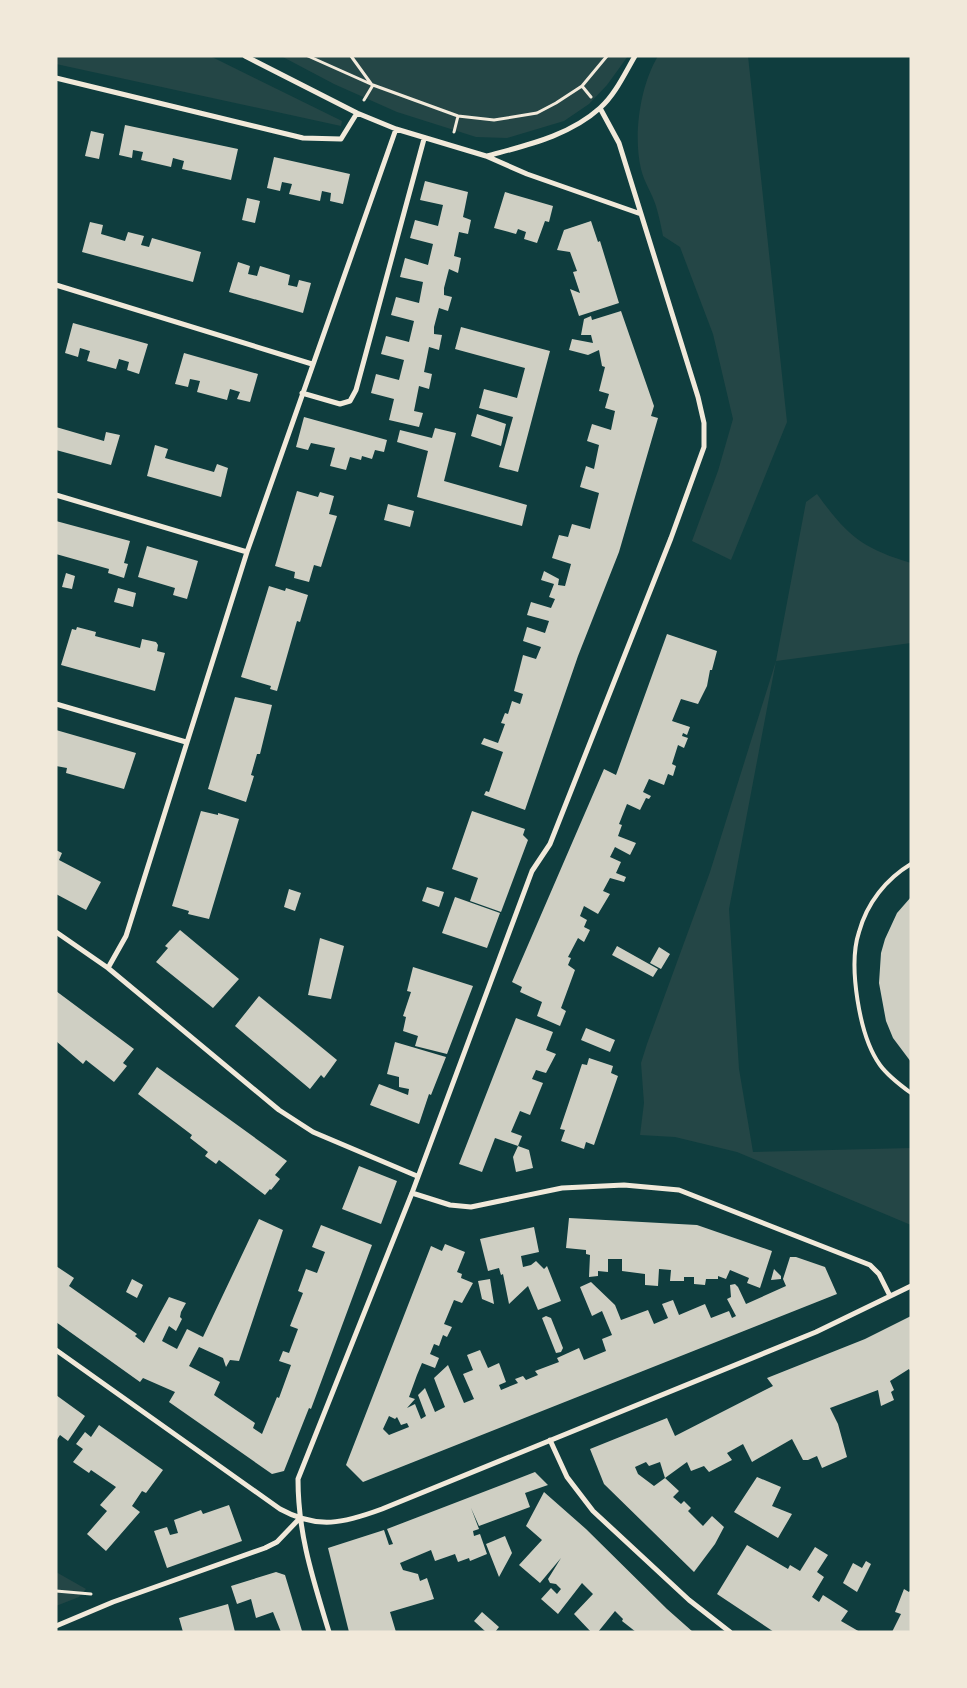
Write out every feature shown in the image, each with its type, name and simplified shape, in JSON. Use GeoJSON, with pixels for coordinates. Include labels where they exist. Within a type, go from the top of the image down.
{"type":"FeatureCollection","features":[{"type":"Feature","properties":{"kind":"street"},"geometry":{"type":"LineString","coordinates":[[246,56],[357,113],[396,129],[424,139],[486,156],[527,174],[641,214]]}},
{"type":"Feature","properties":{"kind":"street"},"geometry":{"type":"LineString","coordinates":[[486,156],[547,140],[600,108],[635,56]]}},
{"type":"Feature","properties":{"kind":"street"},"geometry":{"type":"LineString","coordinates":[[56,78],[303,138],[341,139],[357,113]]}},
{"type":"Feature","properties":{"kind":"street"},"geometry":{"type":"LineString","coordinates":[[329,1632],[305,1553],[299,1519],[298,1479],[412,1193],[532,872],[550,844],[671,538],[704,447],[704,423],[698,398],[619,143],[600,108]]}},
{"type":"Feature","properties":{"kind":"street"},"geometry":{"type":"LineString","coordinates":[[108,968],[126,936],[247,552],[396,129]]}},
{"type":"Feature","properties":{"kind":"street"},"geometry":{"type":"LineString","coordinates":[[302,393],[340,404],[350,401],[356,390],[424,139]]}},
{"type":"Feature","properties":{"kind":"street"},"geometry":{"type":"LineString","coordinates":[[56,285],[312,364]]}},
{"type":"Feature","properties":{"kind":"street"},"geometry":{"type":"LineString","coordinates":[[56,495],[247,552]]}},
{"type":"Feature","properties":{"kind":"street"},"geometry":{"type":"LineString","coordinates":[[56,704],[186,742]]}},
{"type":"Feature","properties":{"kind":"street"},"geometry":{"type":"LineString","coordinates":[[56,932],[108,968],[278,1110],[313,1132],[417,1176]]}},
{"type":"Feature","properties":{"kind":"street"},"geometry":{"type":"LineString","coordinates":[[412,1193],[450,1204],[470,1207],[562,1188],[624,1186],[678,1190],[870,1266],[879,1274],[890,1296]]}},
{"type":"Feature","properties":{"kind":"street"},"geometry":{"type":"LineString","coordinates":[[56,1350],[280,1509],[299,1519],[320,1522],[352,1520],[816,1332],[911,1286]]}},
{"type":"Feature","properties":{"kind":"street"},"geometry":{"type":"LineString","coordinates":[[550,1440],[568,1477],[593,1511],[689,1600],[730,1632]]}},
{"type":"Feature","properties":{"kind":"street"},"geometry":{"type":"LineString","coordinates":[[56,1626],[113,1602],[265,1548],[277,1542],[299,1519]]}},
{"type":"Feature","properties":{"kind":"lane"},"geometry":{"type":"LineString","coordinates":[[911,864],[894,874],[872,902],[858,932],[855,983],[866,1034],[874,1053],[880,1064],[898,1084],[911,1093]]}},
{"type":"Feature","properties":{"kind":"path"},"geometry":{"type":"LineString","coordinates":[[308,56],[373,85],[458,116],[494,120],[537,113],[582,86],[607,56]]}},
{"type":"Feature","properties":{"kind":"path"},"geometry":{"type":"LineString","coordinates":[[351,56],[373,85]]}},
{"type":"Feature","properties":{"kind":"shaded area"},"geometry":{"type":"Polygon","coordinates":[[[56,56],[210,56],[342,121],[341,126],[56,64],[56,56]]]}},
{"type":"Feature","properties":{"kind":"shaded area"},"geometry":{"type":"Polygon","coordinates":[[[281,56],[628,56],[607,85],[589,104],[564,121],[507,138],[476,137],[397,112],[334,84],[281,56]]]}},
{"type":"Feature","properties":{"kind":"shaded area"},"geometry":{"type":"Polygon","coordinates":[[[658,56],[748,56],[787,422],[731,560],[692,541],[718,471],[733,419],[713,334],[680,247],[663,236],[656,206],[641,169],[638,141],[640,111],[647,82],[658,56]]]}},
{"type":"Feature","properties":{"kind":"shaded area"},"geometry":{"type":"Polygon","coordinates":[[[817,494],[837,520],[856,538],[879,552],[911,563],[911,643],[776,661],[806,502],[817,494]]]}},
{"type":"Feature","properties":{"kind":"shaded area"},"geometry":{"type":"Polygon","coordinates":[[[776,661],[729,909],[739,1069],[753,1152],[911,1148],[911,1225],[737,1152],[675,1137],[640,1135],[644,1103],[641,1063],[710,872],[776,661]]]}},
{"type":"Feature","properties":{"kind":"shaded area"},"geometry":{"type":"Polygon","coordinates":[[[56,1572],[86,1589],[79,1597],[56,1606],[56,1572]]]}},
{"type":"Feature","properties":{"kind":"building"},"geometry":{"type":"Polygon","coordinates":[[[125,125],[238,149],[231,180],[182,169],[184,161],[173,158],[171,167],[141,160],[143,152],[133,150],[132,158],[119,155],[125,125]]]}},
{"type":"Feature","properties":{"kind":"building"},"geometry":{"type":"Polygon","coordinates":[[[91,131],[104,134],[99,159],[85,156],[91,131]]]}},
{"type":"Feature","properties":{"kind":"building"},"geometry":{"type":"Polygon","coordinates":[[[274,157],[350,174],[343,204],[330,201],[331,193],[322,191],[320,201],[289,194],[292,184],[282,182],[280,191],[267,188],[274,157]]]}},
{"type":"Feature","properties":{"kind":"building"},"geometry":{"type":"Polygon","coordinates":[[[425,181],[468,192],[463,217],[471,220],[468,234],[459,232],[454,256],[461,258],[458,273],[449,269],[444,288],[444,295],[452,297],[448,311],[439,308],[434,327],[434,334],[442,335],[439,350],[429,347],[424,372],[432,374],[429,389],[419,386],[414,411],[423,413],[419,427],[389,420],[394,399],[371,393],[376,374],[399,380],[404,360],[381,354],[386,336],[409,342],[414,321],[391,315],[396,297],[419,303],[423,282],[400,277],[405,258],[428,265],[433,244],[410,238],[415,220],[438,226],[443,205],[420,200],[425,181]]]}},
{"type":"Feature","properties":{"kind":"building"},"geometry":{"type":"Polygon","coordinates":[[[505,192],[553,206],[549,222],[545,221],[537,243],[524,239],[526,232],[518,229],[516,234],[494,228],[505,192]]]}},
{"type":"Feature","properties":{"kind":"building"},"geometry":{"type":"Polygon","coordinates":[[[247,198],[260,201],[255,223],[242,220],[247,198]]]}},
{"type":"Feature","properties":{"kind":"building"},"geometry":{"type":"Polygon","coordinates":[[[591,221],[598,242],[600,241],[619,303],[579,316],[570,289],[580,293],[573,272],[577,271],[570,252],[557,250],[564,230],[591,221]]]}},
{"type":"Feature","properties":{"kind":"building"},"geometry":{"type":"Polygon","coordinates":[[[90,222],[103,225],[101,234],[125,241],[128,232],[144,236],[141,245],[149,247],[152,238],[201,252],[193,282],[82,252],[90,222]]]}},
{"type":"Feature","properties":{"kind":"building"},"geometry":{"type":"Polygon","coordinates":[[[238,262],[250,266],[248,274],[257,276],[260,266],[290,275],[288,285],[297,287],[299,280],[311,283],[303,313],[229,292],[238,262]]]}},
{"type":"Feature","properties":{"kind":"building"},"geometry":{"type":"Polygon","coordinates":[[[621,311],[654,406],[651,416],[658,418],[619,552],[578,656],[525,810],[484,795],[486,791],[489,792],[503,752],[481,744],[484,738],[498,743],[505,724],[501,723],[505,713],[508,714],[512,701],[520,704],[523,694],[514,691],[523,655],[536,659],[541,647],[523,641],[527,627],[545,633],[549,621],[527,615],[531,602],[551,608],[555,599],[549,597],[554,584],[541,580],[544,571],[559,579],[558,585],[565,586],[571,564],[552,558],[559,535],[568,537],[572,524],[590,529],[599,493],[580,487],[586,466],[594,469],[599,445],[587,441],[592,424],[611,430],[615,411],[605,408],[609,394],[599,391],[605,367],[602,366],[599,350],[588,355],[569,350],[572,339],[593,343],[591,335],[581,335],[584,319],[591,316],[592,320],[621,311]]]}},
{"type":"Feature","properties":{"kind":"building"},"geometry":{"type":"Polygon","coordinates":[[[73,323],[148,344],[139,374],[127,370],[129,362],[119,359],[116,369],[87,361],[90,351],[80,348],[78,357],[65,353],[73,323]]]}},
{"type":"Feature","properties":{"kind":"building"},"geometry":{"type":"Polygon","coordinates":[[[461,327],[550,351],[518,472],[499,467],[513,417],[479,408],[484,389],[517,398],[525,368],[455,349],[461,327]]]}},
{"type":"Feature","properties":{"kind":"building"},"geometry":{"type":"Polygon","coordinates":[[[184,353],[258,374],[250,402],[237,399],[240,392],[230,389],[227,400],[197,392],[200,381],[190,379],[188,387],[175,384],[184,353]]]}},
{"type":"Feature","properties":{"kind":"building"},"geometry":{"type":"Polygon","coordinates":[[[477,414],[506,424],[501,446],[471,436],[477,414]]]}},
{"type":"Feature","properties":{"kind":"building"},"geometry":{"type":"Polygon","coordinates":[[[304,417],[387,440],[384,452],[375,450],[372,459],[362,456],[361,460],[350,457],[346,470],[330,466],[335,448],[311,443],[308,450],[296,447],[304,417]]]}},
{"type":"Feature","properties":{"kind":"building"},"geometry":{"type":"Polygon","coordinates":[[[56,427],[104,441],[106,432],[120,435],[111,465],[56,450],[56,427]]]}},
{"type":"Feature","properties":{"kind":"building"},"geometry":{"type":"Polygon","coordinates":[[[435,428],[456,433],[444,481],[527,505],[522,526],[417,497],[428,451],[397,442],[400,430],[432,438],[435,428]]]}},
{"type":"Feature","properties":{"kind":"building"},"geometry":{"type":"Polygon","coordinates":[[[155,445],[168,449],[165,458],[214,472],[217,464],[228,468],[221,497],[147,476],[155,445]]]}},
{"type":"Feature","properties":{"kind":"building"},"geometry":{"type":"Polygon","coordinates":[[[297,491],[318,497],[320,492],[334,496],[329,514],[337,516],[321,567],[314,565],[309,582],[294,578],[295,572],[275,566],[297,491]]]}},
{"type":"Feature","properties":{"kind":"building"},"geometry":{"type":"Polygon","coordinates":[[[388,504],[414,511],[410,527],[384,520],[388,504]]]}},
{"type":"Feature","properties":{"kind":"building"},"geometry":{"type":"Polygon","coordinates":[[[56,521],[130,541],[124,563],[128,564],[124,578],[108,573],[109,569],[56,554],[56,521]]]}},
{"type":"Feature","properties":{"kind":"building"},"geometry":{"type":"Polygon","coordinates":[[[147,546],[198,561],[187,599],[173,595],[175,588],[138,577],[147,546]]]}},
{"type":"Feature","properties":{"kind":"building"},"geometry":{"type":"Polygon","coordinates":[[[66,573],[75,576],[72,589],[62,587],[66,573]]]}},
{"type":"Feature","properties":{"kind":"building"},"geometry":{"type":"Polygon","coordinates":[[[269,586],[285,591],[286,588],[308,595],[300,622],[297,621],[277,691],[270,689],[271,686],[241,677],[269,586]]]}},
{"type":"Feature","properties":{"kind":"building"},"geometry":{"type":"Polygon","coordinates":[[[118,588],[136,593],[133,607],[114,602],[118,588]]]}},
{"type":"Feature","properties":{"kind":"building"},"geometry":{"type":"Polygon","coordinates":[[[77,627],[96,632],[95,636],[140,648],[142,639],[156,642],[158,645],[157,651],[165,653],[155,691],[61,665],[72,629],[76,630],[77,627]]]}},
{"type":"Feature","properties":{"kind":"building"},"geometry":{"type":"Polygon","coordinates":[[[667,634],[717,651],[712,670],[710,670],[707,686],[698,704],[681,699],[672,721],[690,727],[687,735],[683,733],[682,736],[688,738],[684,748],[678,745],[672,764],[676,766],[673,776],[668,774],[664,785],[649,779],[643,792],[651,796],[649,799],[646,798],[640,810],[627,804],[619,824],[622,825],[618,836],[636,843],[630,855],[615,847],[610,857],[621,862],[616,873],[626,877],[624,882],[610,878],[603,891],[610,894],[598,914],[584,906],[580,916],[587,920],[584,927],[590,930],[584,942],[578,938],[568,957],[571,958],[568,965],[575,970],[561,1008],[566,1011],[560,1026],[537,1016],[542,1002],[520,992],[522,987],[512,982],[604,769],[616,775],[667,634]]]}},
{"type":"Feature","properties":{"kind":"building"},"geometry":{"type":"Polygon","coordinates":[[[235,697],[272,705],[260,754],[257,754],[251,775],[254,776],[246,802],[208,789],[235,697]]]}},
{"type":"Feature","properties":{"kind":"building"},"geometry":{"type":"Polygon","coordinates":[[[56,730],[136,753],[124,789],[66,773],[67,768],[56,766],[56,730]]]}},
{"type":"Feature","properties":{"kind":"building"},"geometry":{"type":"Polygon","coordinates":[[[201,811],[218,815],[218,813],[239,819],[209,919],[188,914],[189,911],[172,906],[201,811]]]}},
{"type":"Feature","properties":{"kind":"building"},"geometry":{"type":"Polygon","coordinates":[[[472,811],[525,829],[523,835],[528,840],[501,912],[470,901],[478,878],[452,869],[472,811]]]}},
{"type":"Feature","properties":{"kind":"building"},"geometry":{"type":"Polygon","coordinates":[[[56,850],[62,853],[59,860],[101,882],[86,910],[56,894],[56,850]]]}},
{"type":"Feature","properties":{"kind":"building"},"geometry":{"type":"Polygon","coordinates":[[[427,887],[444,892],[439,907],[422,901],[427,887]]]}},
{"type":"Feature","properties":{"kind":"building"},"geometry":{"type":"Polygon","coordinates":[[[289,889],[301,893],[295,911],[284,907],[289,889]]]}},
{"type":"Feature","properties":{"kind":"building"},"geometry":{"type":"Polygon","coordinates":[[[455,897],[500,913],[487,948],[442,933],[455,897]]]}},
{"type":"Feature","properties":{"kind":"building"},"geometry":{"type":"Polygon","coordinates":[[[911,897],[911,1062],[893,1038],[886,1021],[879,983],[881,953],[885,939],[897,913],[911,897]]]}},
{"type":"Feature","properties":{"kind":"building"},"geometry":{"type":"Polygon","coordinates":[[[180,930],[239,979],[213,1008],[156,962],[168,948],[165,946],[180,930]]]}},
{"type":"Feature","properties":{"kind":"building"},"geometry":{"type":"Polygon","coordinates":[[[320,938],[344,946],[331,999],[308,995],[320,938]]]}},
{"type":"Feature","properties":{"kind":"building"},"geometry":{"type":"Polygon","coordinates":[[[617,946],[658,969],[653,977],[612,955],[617,946]]]}},
{"type":"Feature","properties":{"kind":"building"},"geometry":{"type":"Polygon","coordinates":[[[659,947],[670,954],[661,969],[650,963],[659,947]]]}},
{"type":"Feature","properties":{"kind":"building"},"geometry":{"type":"Polygon","coordinates":[[[413,967],[473,986],[447,1054],[415,1046],[418,1036],[403,1031],[406,1017],[403,1016],[411,992],[407,991],[413,967]]]}},
{"type":"Feature","properties":{"kind":"building"},"geometry":{"type":"Polygon","coordinates":[[[56,991],[134,1049],[123,1063],[127,1066],[114,1082],[86,1060],[83,1064],[56,1041],[56,991]]]}},
{"type":"Feature","properties":{"kind":"building"},"geometry":{"type":"Polygon","coordinates":[[[259,996],[337,1060],[324,1078],[321,1075],[310,1089],[235,1026],[259,996]]]}},
{"type":"Feature","properties":{"kind":"building"},"geometry":{"type":"Polygon","coordinates":[[[516,1018],[553,1032],[546,1050],[556,1054],[546,1073],[536,1070],[532,1079],[543,1083],[530,1115],[520,1111],[511,1132],[522,1136],[518,1146],[495,1138],[482,1172],[459,1164],[516,1018]]]}},
{"type":"Feature","properties":{"kind":"building"},"geometry":{"type":"Polygon","coordinates":[[[586,1028],[615,1040],[610,1052],[581,1040],[586,1028]]]}},
{"type":"Feature","properties":{"kind":"building"},"geometry":{"type":"Polygon","coordinates":[[[395,1042],[446,1057],[431,1095],[429,1094],[419,1124],[370,1105],[379,1084],[408,1095],[409,1089],[399,1087],[399,1077],[387,1074],[395,1042]]]}},
{"type":"Feature","properties":{"kind":"building"},"geometry":{"type":"Polygon","coordinates":[[[589,1058],[613,1066],[611,1073],[618,1076],[594,1145],[586,1142],[584,1149],[561,1141],[565,1130],[560,1129],[582,1064],[587,1065],[589,1058]]]}},
{"type":"Feature","properties":{"kind":"building"},"geometry":{"type":"Polygon","coordinates":[[[157,1067],[287,1161],[275,1175],[280,1179],[271,1190],[265,1195],[219,1160],[216,1164],[205,1156],[208,1152],[190,1138],[192,1135],[138,1094],[157,1067]]]}},
{"type":"Feature","properties":{"kind":"building"},"geometry":{"type":"Polygon","coordinates":[[[518,1146],[529,1150],[533,1168],[516,1172],[513,1157],[518,1146]]]}},
{"type":"Feature","properties":{"kind":"building"},"geometry":{"type":"Polygon","coordinates":[[[359,1166],[397,1181],[381,1224],[342,1209],[359,1166]]]}},
{"type":"Feature","properties":{"kind":"building"},"geometry":{"type":"Polygon","coordinates":[[[569,1218],[697,1225],[772,1251],[760,1288],[747,1283],[749,1278],[730,1270],[726,1279],[718,1276],[718,1279],[706,1279],[705,1285],[694,1284],[694,1277],[684,1277],[684,1281],[670,1281],[671,1270],[659,1269],[658,1286],[645,1285],[645,1274],[622,1271],[622,1259],[608,1259],[608,1272],[598,1271],[598,1276],[589,1277],[590,1255],[586,1254],[586,1250],[566,1248],[569,1218]]]}},
{"type":"Feature","properties":{"kind":"building"},"geometry":{"type":"Polygon","coordinates":[[[259,1219],[283,1230],[239,1361],[230,1360],[226,1367],[223,1358],[199,1347],[189,1366],[220,1382],[214,1395],[255,1423],[253,1428],[262,1434],[277,1397],[279,1398],[291,1365],[279,1361],[283,1351],[289,1353],[298,1329],[290,1326],[303,1293],[298,1291],[306,1269],[317,1273],[325,1252],[312,1247],[321,1225],[372,1245],[311,1409],[309,1408],[284,1471],[272,1474],[169,1402],[175,1392],[143,1378],[140,1382],[56,1322],[56,1266],[74,1278],[69,1286],[137,1334],[135,1336],[144,1343],[169,1297],[186,1303],[181,1312],[180,1317],[182,1319],[176,1331],[169,1326],[162,1341],[177,1349],[187,1329],[203,1337],[259,1219]]]}},
{"type":"Feature","properties":{"kind":"building"},"geometry":{"type":"Polygon","coordinates":[[[534,1227],[539,1252],[521,1256],[523,1267],[531,1265],[536,1261],[544,1269],[547,1266],[561,1301],[538,1310],[528,1286],[509,1304],[503,1274],[501,1275],[499,1268],[488,1271],[480,1239],[534,1227]]]}},
{"type":"Feature","properties":{"kind":"building"},"geometry":{"type":"Polygon","coordinates":[[[445,1244],[465,1252],[457,1272],[462,1274],[461,1278],[473,1283],[462,1303],[454,1300],[444,1324],[452,1327],[447,1337],[443,1335],[439,1346],[434,1344],[430,1354],[439,1358],[435,1368],[422,1363],[417,1375],[409,1397],[415,1399],[407,1408],[415,1404],[421,1419],[426,1416],[418,1395],[425,1388],[435,1412],[445,1407],[434,1378],[448,1365],[464,1403],[474,1399],[463,1374],[473,1370],[467,1355],[480,1350],[488,1368],[499,1363],[506,1382],[499,1385],[501,1390],[518,1383],[515,1379],[523,1376],[526,1380],[538,1375],[535,1371],[559,1362],[557,1358],[579,1348],[584,1360],[606,1351],[602,1339],[612,1335],[602,1311],[592,1316],[580,1287],[591,1282],[615,1305],[621,1320],[648,1310],[654,1324],[668,1318],[662,1304],[673,1300],[679,1315],[705,1304],[711,1318],[729,1311],[732,1318],[736,1316],[727,1299],[731,1297],[730,1285],[735,1284],[738,1287],[746,1304],[786,1286],[783,1279],[790,1257],[796,1257],[825,1267],[837,1294],[363,1482],[346,1465],[431,1246],[442,1251],[445,1244]],[[389,1416],[383,1429],[389,1435],[409,1427],[407,1423],[401,1425],[397,1417],[395,1419],[389,1416]]]}},
{"type":"Feature","properties":{"kind":"building"},"geometry":{"type":"Polygon","coordinates":[[[774,1269],[781,1276],[781,1279],[771,1280],[774,1269]]]}},
{"type":"Feature","properties":{"kind":"building"},"geometry":{"type":"Polygon","coordinates":[[[132,1279],[143,1285],[137,1298],[126,1292],[132,1279]]]}},
{"type":"Feature","properties":{"kind":"building"},"geometry":{"type":"Polygon","coordinates":[[[490,1279],[494,1304],[482,1299],[478,1281],[490,1279]]]}},
{"type":"Feature","properties":{"kind":"building"},"geometry":{"type":"Polygon","coordinates":[[[546,1316],[551,1318],[563,1348],[561,1352],[556,1353],[542,1318],[546,1316]]]}},
{"type":"Feature","properties":{"kind":"building"},"geometry":{"type":"Polygon","coordinates":[[[911,1316],[911,1372],[909,1369],[890,1381],[894,1390],[891,1392],[894,1400],[881,1406],[878,1390],[830,1408],[838,1424],[847,1457],[822,1468],[817,1456],[803,1460],[792,1439],[752,1462],[743,1444],[727,1453],[732,1460],[709,1472],[704,1466],[691,1471],[687,1462],[665,1478],[679,1491],[673,1497],[681,1504],[684,1501],[691,1508],[688,1511],[703,1526],[712,1516],[724,1527],[715,1544],[694,1572],[604,1484],[590,1449],[667,1418],[675,1436],[773,1386],[767,1378],[865,1339],[911,1316]],[[646,1462],[635,1467],[638,1474],[654,1486],[665,1478],[660,1462],[649,1466],[646,1462]]]}},
{"type":"Feature","properties":{"kind":"building"},"geometry":{"type":"Polygon","coordinates":[[[56,1395],[85,1416],[68,1441],[60,1435],[56,1441],[56,1395]]]}},
{"type":"Feature","properties":{"kind":"building"},"geometry":{"type":"Polygon","coordinates":[[[99,1425],[163,1470],[146,1493],[142,1491],[132,1506],[140,1512],[106,1551],[87,1534],[107,1511],[100,1505],[116,1487],[91,1470],[89,1473],[73,1462],[83,1449],[76,1444],[85,1432],[91,1437],[99,1425]]]}},
{"type":"Feature","properties":{"kind":"building"},"geometry":{"type":"Polygon","coordinates":[[[535,1472],[548,1485],[525,1493],[530,1507],[479,1526],[471,1508],[479,1529],[473,1531],[474,1536],[480,1534],[487,1554],[470,1561],[469,1558],[458,1562],[455,1554],[435,1561],[431,1550],[400,1563],[403,1570],[418,1574],[420,1581],[427,1578],[434,1599],[390,1612],[396,1632],[349,1632],[328,1548],[384,1530],[389,1545],[393,1544],[387,1529],[535,1472]]]}},
{"type":"Feature","properties":{"kind":"building"},"geometry":{"type":"Polygon","coordinates":[[[757,1477],[781,1487],[772,1506],[792,1514],[778,1538],[734,1512],[757,1477]]]}},
{"type":"Feature","properties":{"kind":"building"},"geometry":{"type":"Polygon","coordinates":[[[544,1492],[586,1529],[693,1632],[636,1632],[622,1621],[623,1619],[615,1611],[598,1632],[591,1632],[574,1614],[593,1594],[582,1583],[558,1614],[541,1599],[551,1588],[557,1594],[561,1589],[556,1584],[550,1583],[548,1579],[561,1558],[540,1583],[519,1565],[542,1540],[526,1526],[544,1492]]]}},
{"type":"Feature","properties":{"kind":"building"},"geometry":{"type":"Polygon","coordinates":[[[229,1505],[242,1541],[167,1568],[154,1531],[167,1527],[170,1535],[178,1533],[174,1520],[201,1510],[203,1514],[229,1505]]]}},
{"type":"Feature","properties":{"kind":"building"},"geometry":{"type":"Polygon","coordinates":[[[505,1536],[512,1553],[499,1577],[486,1544],[505,1536]]]}},
{"type":"Feature","properties":{"kind":"building"},"geometry":{"type":"Polygon","coordinates":[[[747,1545],[788,1569],[790,1565],[800,1571],[815,1547],[828,1555],[817,1572],[824,1577],[812,1597],[819,1602],[823,1595],[848,1611],[841,1621],[860,1632],[774,1632],[717,1594],[747,1545]]]}},
{"type":"Feature","properties":{"kind":"building"},"geometry":{"type":"Polygon","coordinates":[[[866,1561],[871,1564],[857,1592],[843,1583],[853,1563],[862,1568],[866,1561]]]}},
{"type":"Feature","properties":{"kind":"building"},"geometry":{"type":"Polygon","coordinates":[[[276,1572],[285,1575],[302,1631],[281,1632],[273,1612],[256,1618],[251,1599],[237,1604],[231,1586],[276,1572]]]}},
{"type":"Feature","properties":{"kind":"building"},"geometry":{"type":"Polygon","coordinates":[[[904,1589],[909,1592],[911,1589],[911,1632],[892,1632],[901,1614],[895,1612],[904,1589]]]}},
{"type":"Feature","properties":{"kind":"building"},"geometry":{"type":"Polygon","coordinates":[[[228,1604],[235,1632],[183,1632],[179,1618],[228,1604]]]}},
{"type":"Feature","properties":{"kind":"building"},"geometry":{"type":"Polygon","coordinates":[[[482,1612],[499,1627],[495,1632],[486,1632],[474,1621],[482,1612]]]}}]}
